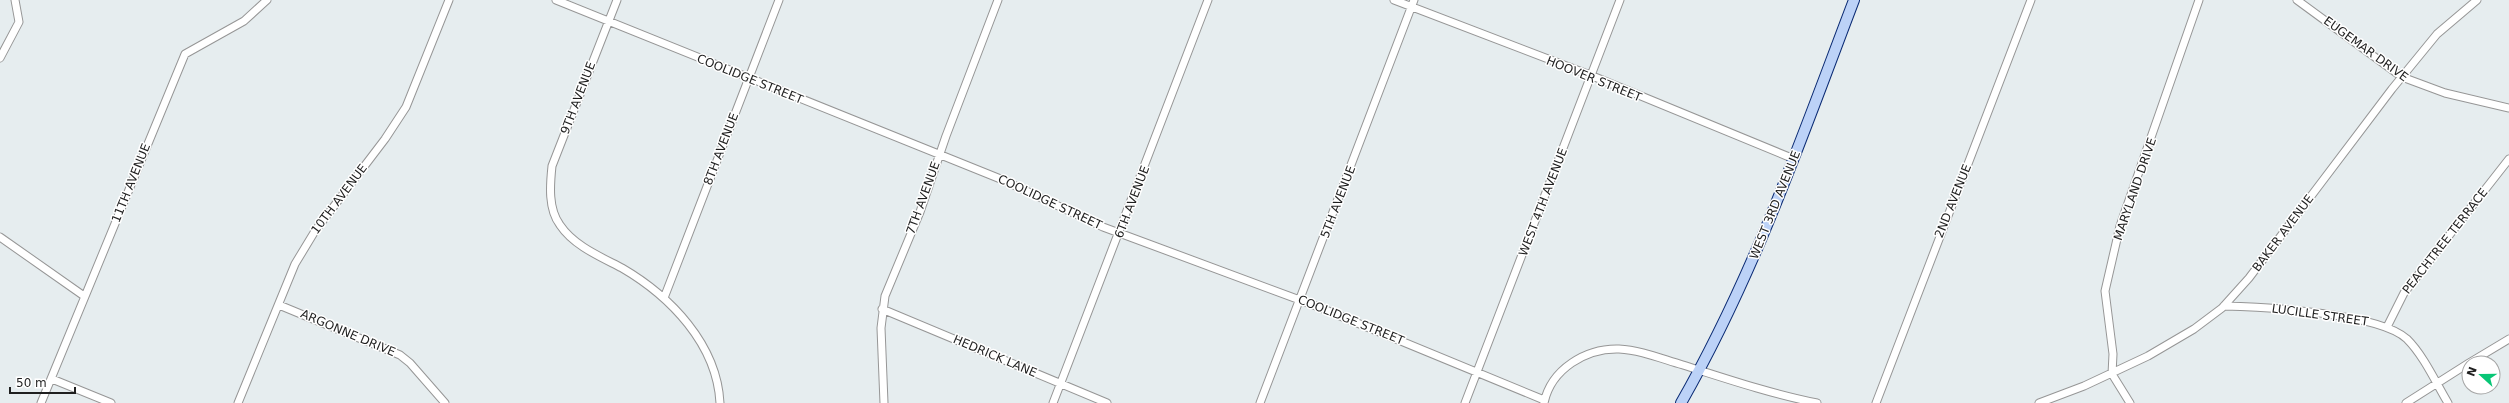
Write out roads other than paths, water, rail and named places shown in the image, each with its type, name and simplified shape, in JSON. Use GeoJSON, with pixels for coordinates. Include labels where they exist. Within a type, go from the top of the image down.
{"type":"FeatureCollection","features":[{"type":"Feature","properties":{"kind":"street"},"geometry":{"type":"LineString","coordinates":[[0,58],[19,22],[15,0]]}},
{"type":"Feature","properties":{"kind":"street","name":"11TH AVENUE"},"geometry":{"type":"LineString","coordinates":[[41,403],[185,54],[244,21],[266,0]]}},
{"type":"Feature","properties":{"kind":"street","name":"10TH AVENUE"},"geometry":{"type":"LineString","coordinates":[[238,403],[296,264],[315,230],[385,139],[406,107],[449,0]]}},
{"type":"Feature","properties":{"kind":"street","name":"COOLIDGE STREET"},"geometry":{"type":"LineString","coordinates":[[556,0],[939,156],[1003,180],[1120,234],[1300,300],[1477,371],[1544,402]]}},
{"type":"Feature","properties":{"kind":"street","name":"9TH AVENUE"},"geometry":{"type":"LineString","coordinates":[[617,0],[552,166],[551,199],[559,224],[574,240],[637,277],[664,298],[680,314],[701,344],[715,379],[720,403]]}},
{"type":"Feature","properties":{"kind":"street","name":"8TH AVENUE"},"geometry":{"type":"LineString","coordinates":[[664,298],[779,0]]}},
{"type":"Feature","properties":{"kind":"street","name":"7TH AVENUE"},"geometry":{"type":"LineString","coordinates":[[884,403],[882,309],[888,285],[920,212],[939,156],[998,0]]}},
{"type":"Feature","properties":{"kind":"street","name":"6TH AVENUE"},"geometry":{"type":"LineString","coordinates":[[1053,403],[1120,234],[1208,0]]}},
{"type":"Feature","properties":{"kind":"street","name":"HOOVER STREET"},"geometry":{"type":"LineString","coordinates":[[1394,0],[1413,3],[1794,159]]}},
{"type":"Feature","properties":{"kind":"street","name":"WEST 4TH AVENUE"},"geometry":{"type":"LineString","coordinates":[[1465,403],[1620,0]]}},
{"type":"Feature","properties":{"kind":"street","name":"WEST 3RD AVENUE"},"geometry":{"type":"LineString","coordinates":[[1681,403],[1735,303],[1794,159],[1854,0]]}},
{"type":"Feature","properties":{"kind":"street","name":"2ND AVENUE"},"geometry":{"type":"LineString","coordinates":[[1876,403],[2031,0]]}},
{"type":"Feature","properties":{"kind":"street","name":"MARYLAND DRIVE"},"geometry":{"type":"LineString","coordinates":[[2112,374],[2113,354],[2105,292],[2113,256],[2120,226],[2199,0]]}},
{"type":"Feature","properties":{"kind":"street","name":"EUGEMAR DRIVE"},"geometry":{"type":"LineString","coordinates":[[2296,0],[2402,77],[2445,93],[2509,108]]}},
{"type":"Feature","properties":{"kind":"street","name":"BAKER AVENUE"},"geometry":{"type":"LineString","coordinates":[[2038,403],[2112,374],[2194,329],[2224,306],[2249,278],[2402,77],[2437,34],[2478,0]]}},
{"type":"Feature","properties":{"kind":"street","name":"5TH AVENUE"},"geometry":{"type":"LineString","coordinates":[[1260,403],[1413,3]]}},
{"type":"Feature","properties":{"kind":"street","name":"PEACHTREE TERRACE"},"geometry":{"type":"LineString","coordinates":[[2387,326],[2404,293],[2509,159]]}},
{"type":"Feature","properties":{"kind":"street"},"geometry":{"type":"LineString","coordinates":[[0,236],[84,296]]}},
{"type":"Feature","properties":{"kind":"street","name":"ARGONNE DRIVE"},"geometry":{"type":"LineString","coordinates":[[279,305],[400,355],[410,363],[444,403]]}},
{"type":"Feature","properties":{"kind":"street","name":"LUCILLE STREET"},"geometry":{"type":"LineString","coordinates":[[2224,306],[2254,306],[2346,317],[2387,326],[2408,340],[2448,403]]}},
{"type":"Feature","properties":{"kind":"street","name":"HEDRICK LANE"},"geometry":{"type":"LineString","coordinates":[[882,309],[1107,403]]}},
{"type":"Feature","properties":{"kind":"street"},"geometry":{"type":"LineString","coordinates":[[2482,355],[2509,339]]}},
{"type":"Feature","properties":{"kind":"street"},"geometry":{"type":"LineString","coordinates":[[1544,402],[1552,385],[1564,368],[1582,356],[1592,352],[1620,349],[1639,352],[1770,392],[1818,403]]}},
{"type":"Feature","properties":{"kind":"street"},"geometry":{"type":"LineString","coordinates":[[2406,403],[2461,368]]}},
{"type":"Feature","properties":{"kind":"street"},"geometry":{"type":"LineString","coordinates":[[2112,374],[2130,403]]}},
{"type":"Feature","properties":{"kind":"street"},"geometry":{"type":"LineString","coordinates":[[52,379],[112,403]]}}]}
